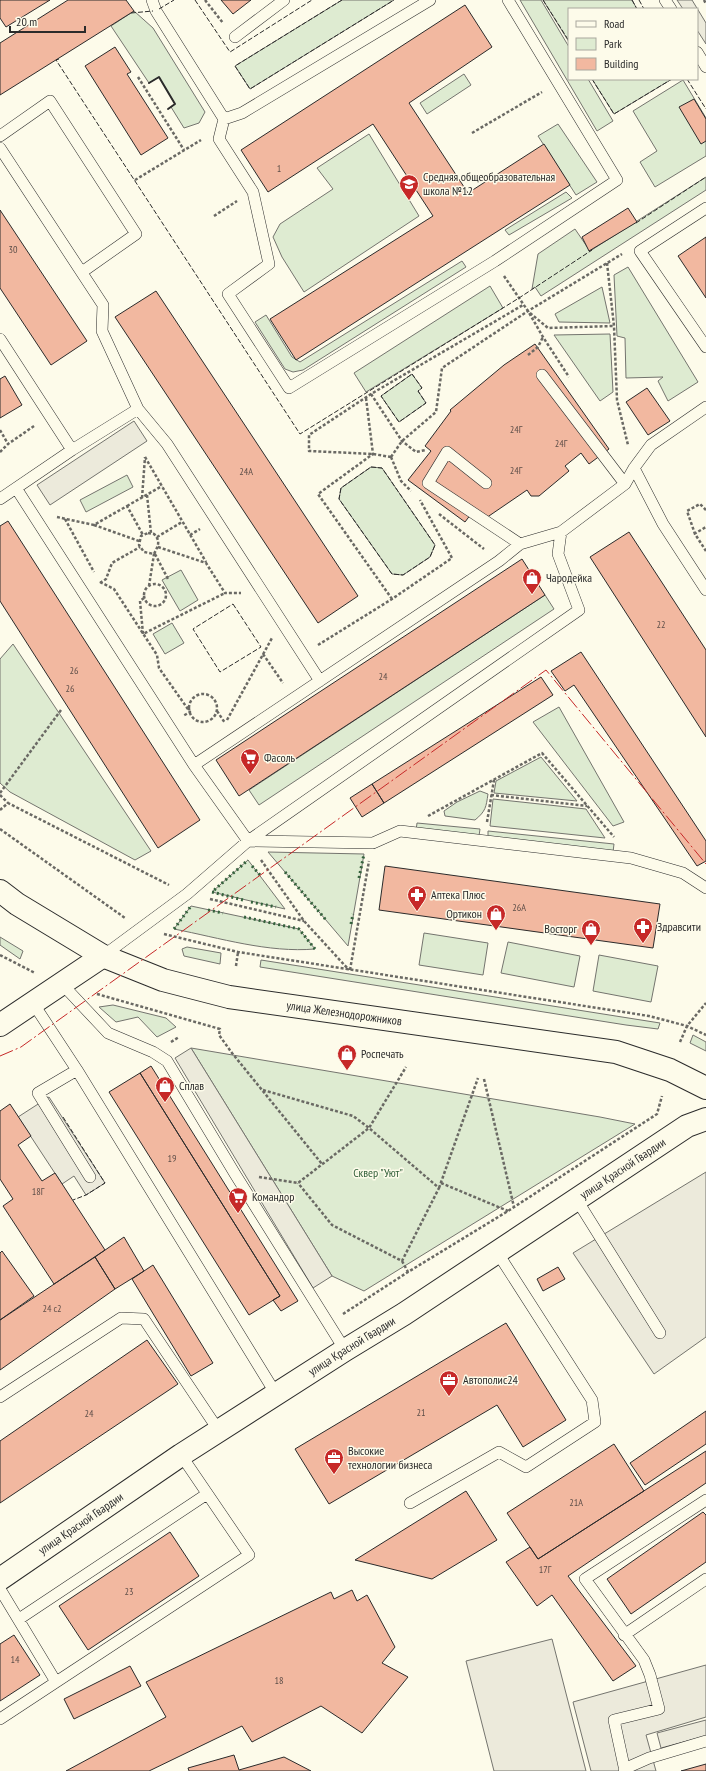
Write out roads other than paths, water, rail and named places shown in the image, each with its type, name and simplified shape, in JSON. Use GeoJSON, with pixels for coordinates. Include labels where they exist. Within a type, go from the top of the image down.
{"type":"FeatureCollection","features":[{"type":"Feature","properties":{"kind":"street","name":"улица Железнодорожников"},"geometry":{"type":"LineString","coordinates":[[0,891],[17,904],[103,956],[163,980],[229,997],[616,1052],[670,1070],[706,1088]]}},
{"type":"Feature","properties":{"kind":"street"},"geometry":{"type":"LineString","coordinates":[[0,1025],[103,956]]}},
{"type":"Feature","properties":{"kind":"street","name":"улица Красной Гвардии"},"geometry":{"type":"LineString","coordinates":[[0,1579],[181,1455],[404,1314],[687,1126],[706,1119]]}},
{"type":"Feature","properties":{"kind":"lane"},"geometry":{"type":"LineString","coordinates":[[152,0],[156,11],[224,119],[219,139],[253,192],[269,264],[228,294],[289,388],[494,261],[617,180],[508,0]]}},
{"type":"Feature","properties":{"kind":"lane"},"geometry":{"type":"LineString","coordinates":[[235,37],[284,0]]}},
{"type":"Feature","properties":{"kind":"lane"},"geometry":{"type":"LineString","coordinates":[[224,119],[242,113],[430,0]]}},
{"type":"Feature","properties":{"kind":"lane"},"geometry":{"type":"LineString","coordinates":[[698,54],[706,67]]}},
{"type":"Feature","properties":{"kind":"lane"},"geometry":{"type":"LineString","coordinates":[[0,136],[50,101],[136,234],[82,272]]}},
{"type":"Feature","properties":{"kind":"lane"},"geometry":{"type":"LineString","coordinates":[[0,148],[103,305],[102,331],[138,410],[167,444],[320,681]]}},
{"type":"Feature","properties":{"kind":"lane"},"geometry":{"type":"LineString","coordinates":[[706,208],[640,251],[706,347]]}},
{"type":"Feature","properties":{"kind":"lane"},"geometry":{"type":"LineString","coordinates":[[0,339],[72,450]]}},
{"type":"Feature","properties":{"kind":"lane"},"geometry":{"type":"LineString","coordinates":[[542,374],[625,484]]}},
{"type":"Feature","properties":{"kind":"lane"},"geometry":{"type":"LineString","coordinates":[[194,765],[499,561],[520,544],[561,532],[625,484],[634,468],[651,445],[706,407]]}},
{"type":"Feature","properties":{"kind":"lane"},"geometry":{"type":"LineString","coordinates":[[2,494],[16,488],[72,450],[138,410]]}},
{"type":"Feature","properties":{"kind":"lane"},"geometry":{"type":"LineString","coordinates":[[486,483],[447,452],[428,483],[520,544]]}},
{"type":"Feature","properties":{"kind":"lane"},"geometry":{"type":"LineString","coordinates":[[634,468],[662,524],[706,590]]}},
{"type":"Feature","properties":{"kind":"lane"},"geometry":{"type":"LineString","coordinates":[[16,488],[194,765],[248,841]]}},
{"type":"Feature","properties":{"kind":"lane"},"geometry":{"type":"LineString","coordinates":[[103,956],[187,894],[248,841],[579,610],[558,554],[561,532]]}},
{"type":"Feature","properties":{"kind":"lane"},"geometry":{"type":"LineString","coordinates":[[248,841],[372,843],[400,831],[631,858],[684,873],[706,888]]}},
{"type":"Feature","properties":{"kind":"lane"},"geometry":{"type":"LineString","coordinates":[[62,984],[108,1033],[153,1052],[167,1061],[235,1174],[345,1350]]}},
{"type":"Feature","properties":{"kind":"lane"},"geometry":{"type":"LineString","coordinates":[[33,1003],[77,1070],[276,1394]]}},
{"type":"Feature","properties":{"kind":"lane"},"geometry":{"type":"LineString","coordinates":[[77,1070],[38,1093],[90,1176]]}},
{"type":"Feature","properties":{"kind":"lane"},"geometry":{"type":"LineString","coordinates":[[576,1200],[660,1333]]}},
{"type":"Feature","properties":{"kind":"lane"},"geometry":{"type":"LineString","coordinates":[[410,1502],[499,1452],[526,1467],[596,1422],[592,1400],[497,1252]]}},
{"type":"Feature","properties":{"kind":"lane"},"geometry":{"type":"LineString","coordinates":[[0,1397],[121,1318],[144,1319],[219,1431]]}},
{"type":"Feature","properties":{"kind":"lane"},"geometry":{"type":"LineString","coordinates":[[0,1719],[249,1555],[181,1455]]}},
{"type":"Feature","properties":{"kind":"lane"},"geometry":{"type":"LineString","coordinates":[[19,1619],[207,1494]]}},
{"type":"Feature","properties":{"kind":"lane"},"geometry":{"type":"LineString","coordinates":[[706,1500],[585,1579],[644,1660],[650,1675],[659,1709],[614,1720],[625,1770],[649,1758],[706,1741]]}},
{"type":"Feature","properties":{"kind":"lane"},"geometry":{"type":"LineString","coordinates":[[624,1634],[706,1579]]}},
{"type":"Feature","properties":{"kind":"lane"},"geometry":{"type":"LineString","coordinates":[[0,1589],[56,1682]]}},
{"type":"Feature","properties":{"kind":"place","name":"Средняя общеобразовательная школа №12"},"geometry":{"type":"Point","coordinates":[409,201]}},
{"type":"Feature","properties":{"kind":"place","name":"Чародейка"},"geometry":{"type":"Point","coordinates":[532,595]}},
{"type":"Feature","properties":{"kind":"place","name":"Фасоль"},"geometry":{"type":"Point","coordinates":[250,775]}},
{"type":"Feature","properties":{"kind":"place","name":"Аптека Плюс"},"geometry":{"type":"Point","coordinates":[417,912]}},
{"type":"Feature","properties":{"kind":"place","name":"Ортикон"},"geometry":{"type":"Point","coordinates":[496,931]}},
{"type":"Feature","properties":{"kind":"place","name":"Здравсити"},"geometry":{"type":"Point","coordinates":[643,944]}},
{"type":"Feature","properties":{"kind":"place","name":"Восторг"},"geometry":{"type":"Point","coordinates":[591,946]}},
{"type":"Feature","properties":{"kind":"place","name":"Роспечать"},"geometry":{"type":"Point","coordinates":[347,1071]}},
{"type":"Feature","properties":{"kind":"place","name":"Сплав"},"geometry":{"type":"Point","coordinates":[165,1103]}},
{"type":"Feature","properties":{"kind":"place","name":"Командор"},"geometry":{"type":"Point","coordinates":[238,1214]}},
{"type":"Feature","properties":{"kind":"place","name":"Автополис24"},"geometry":{"type":"Point","coordinates":[449,1397]}},
{"type":"Feature","properties":{"kind":"place","name":"Высокие технологии бизнеса"},"geometry":{"type":"Point","coordinates":[334,1475]}},
{"type":"Feature","properties":{"kind":"park label","name":"Сквер \"Уют\""},"geometry":{"type":"Point","coordinates":[378,1173]}}]}
